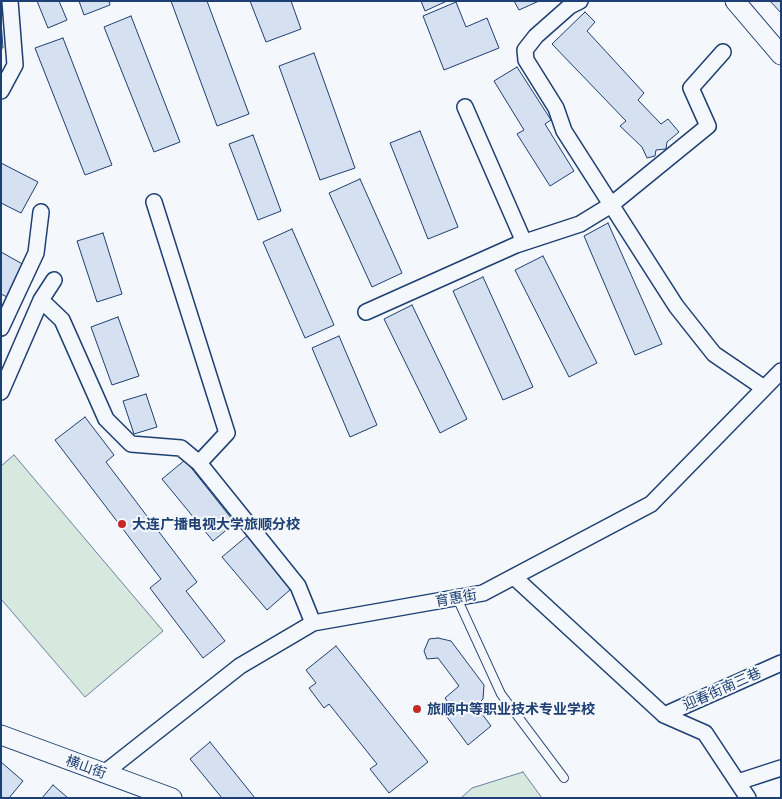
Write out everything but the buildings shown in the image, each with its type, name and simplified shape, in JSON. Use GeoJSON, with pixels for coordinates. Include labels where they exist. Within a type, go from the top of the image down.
{"type":"FeatureCollection","features":[{"type":"Feature","properties":{"kind":"street"},"geometry":{"type":"LineString","coordinates":[[1,91],[15,65],[10,1]]}},
{"type":"Feature","properties":{"kind":"street"},"geometry":{"type":"LineString","coordinates":[[735,1],[781,55]]}},
{"type":"Feature","properties":{"kind":"street"},"geometry":{"type":"LineString","coordinates":[[573,3],[536,36],[525,50],[526,60],[556,108],[564,131],[676,306],[714,354],[764,388]]}},
{"type":"Feature","properties":{"kind":"street"},"geometry":{"type":"LineString","coordinates":[[366,312],[524,242],[580,224],[611,205],[708,126],[691,88],[723,52]]}},
{"type":"Feature","properties":{"kind":"street"},"geometry":{"type":"LineString","coordinates":[[465,107],[524,242]]}},
{"type":"Feature","properties":{"kind":"street"},"geometry":{"type":"LineString","coordinates":[[154,202],[227,433],[199,464]]}},
{"type":"Feature","properties":{"kind":"street"},"geometry":{"type":"LineString","coordinates":[[1,328],[36,252],[40,212]]}},
{"type":"Feature","properties":{"kind":"street"},"geometry":{"type":"LineString","coordinates":[[1,392],[41,300],[54,280]]}},
{"type":"Feature","properties":{"kind":"street"},"geometry":{"type":"LineString","coordinates":[[41,300],[62,320],[106,419],[130,444],[180,448],[199,464],[298,586],[313,623]]}},
{"type":"Feature","properties":{"kind":"street","name":"育惠街"},"geometry":{"type":"LineString","coordinates":[[103,774],[240,666],[313,623],[483,593],[651,504],[781,371]]}},
{"type":"Feature","properties":{"kind":"street"},"geometry":{"type":"LineString","coordinates":[[514,577],[664,715],[705,733],[748,798]]}},
{"type":"Feature","properties":{"kind":"street","name":"迎春街南三巷"},"geometry":{"type":"LineString","coordinates":[[664,715],[781,663]]}},
{"type":"Feature","properties":{"kind":"street","name":"横山街"},"geometry":{"type":"LineString","coordinates":[[1,735],[172,798]]}},
{"type":"Feature","properties":{"kind":"street"},"geometry":{"type":"LineString","coordinates":[[738,782],[781,768]]}},
{"type":"Feature","properties":{"kind":"lane"},"geometry":{"type":"LineString","coordinates":[[457,598],[501,694],[564,778]]}},
{"type":"Feature","properties":{"kind":"shaded area"},"geometry":{"type":"Polygon","coordinates":[[[14,455],[163,631],[85,697],[1,599],[1,466],[14,455]]]}},
{"type":"Feature","properties":{"kind":"shaded area"},"geometry":{"type":"Polygon","coordinates":[[[523,772],[542,798],[461,798],[472,788],[523,772]]]}},
{"type":"Feature","properties":{"kind":"place","name":"大连广播电视大学旅顺分校"},"geometry":{"type":"Point","coordinates":[122,524]}},
{"type":"Feature","properties":{"kind":"place","name":"旅顺中等职业技术专业学校"},"geometry":{"type":"Point","coordinates":[417,709]}}]}
